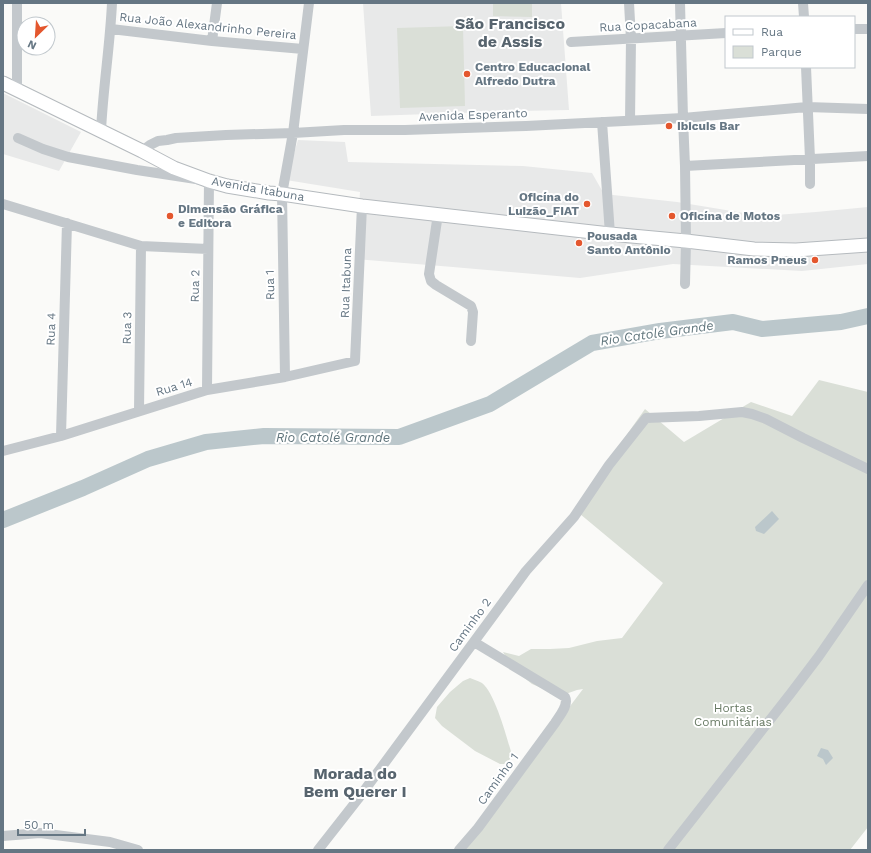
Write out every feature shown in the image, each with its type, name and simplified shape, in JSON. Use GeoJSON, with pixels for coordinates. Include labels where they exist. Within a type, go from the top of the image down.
{"type":"FeatureCollection","features":[{"type":"Feature","properties":{"kind":"main road","name":"Avenida Itabuna"},"geometry":{"type":"LineString","coordinates":[[3,83],[174,168],[227,186],[362,206],[754,249],[814,249],[868,245]]}},
{"type":"Feature","properties":{"kind":"street"},"geometry":{"type":"LineString","coordinates":[[17,3],[17,90]]}},
{"type":"Feature","properties":{"kind":"street"},"geometry":{"type":"LineString","coordinates":[[100,131],[112,3]]}},
{"type":"Feature","properties":{"kind":"street"},"geometry":{"type":"LineString","coordinates":[[212,41],[216,3]]}},
{"type":"Feature","properties":{"kind":"street","name":"Rua 1"},"geometry":{"type":"LineString","coordinates":[[285,377],[282,194],[293,133],[309,3]]}},
{"type":"Feature","properties":{"kind":"street"},"geometry":{"type":"LineString","coordinates":[[629,3],[631,39],[630,121]]}},
{"type":"Feature","properties":{"kind":"street"},"geometry":{"type":"LineString","coordinates":[[680,3],[685,166],[685,284]]}},
{"type":"Feature","properties":{"kind":"street"},"geometry":{"type":"LineString","coordinates":[[803,3],[804,16]]}},
{"type":"Feature","properties":{"kind":"street","name":"Rua João Alexandrinho Pereira"},"geometry":{"type":"LineString","coordinates":[[110,29],[212,41],[303,49]]}},
{"type":"Feature","properties":{"kind":"street"},"geometry":{"type":"LineString","coordinates":[[855,29],[868,29]]}},
{"type":"Feature","properties":{"kind":"street","name":"Rua Copacabana"},"geometry":{"type":"LineString","coordinates":[[571,42],[725,33]]}},
{"type":"Feature","properties":{"kind":"street"},"geometry":{"type":"LineString","coordinates":[[806,68],[810,184]]}},
{"type":"Feature","properties":{"kind":"street","name":"Avenida Esperanto"},"geometry":{"type":"LineString","coordinates":[[142,152],[150,145],[158,141],[176,138],[226,135],[344,130],[405,130],[526,126],[683,118],[807,108],[868,109]]}},
{"type":"Feature","properties":{"kind":"street"},"geometry":{"type":"LineString","coordinates":[[602,122],[610,234]]}},
{"type":"Feature","properties":{"kind":"street"},"geometry":{"type":"LineString","coordinates":[[18,138],[43,149],[68,157],[137,170],[209,181]]}},
{"type":"Feature","properties":{"kind":"street"},"geometry":{"type":"LineString","coordinates":[[685,166],[868,156]]}},
{"type":"Feature","properties":{"kind":"street","name":"Rua 2"},"geometry":{"type":"LineString","coordinates":[[207,390],[209,181]]}},
{"type":"Feature","properties":{"kind":"street"},"geometry":{"type":"LineString","coordinates":[[3,204],[141,246],[208,249]]}},
{"type":"Feature","properties":{"kind":"street","name":"Rua Itabuna"},"geometry":{"type":"LineString","coordinates":[[355,361],[362,206]]}},
{"type":"Feature","properties":{"kind":"street"},"geometry":{"type":"LineString","coordinates":[[438,214],[429,274],[431,281],[436,286],[471,306],[473,312],[471,341]]}},
{"type":"Feature","properties":{"kind":"street","name":"Rua 4"},"geometry":{"type":"LineString","coordinates":[[61,436],[67,223]]}},
{"type":"Feature","properties":{"kind":"street","name":"Rua 3"},"geometry":{"type":"LineString","coordinates":[[139,411],[141,246]]}},
{"type":"Feature","properties":{"kind":"street","name":"Rua 14"},"geometry":{"type":"LineString","coordinates":[[3,451],[61,436],[207,390],[285,377],[355,361]]}},
{"type":"Feature","properties":{"kind":"street","name":"Caminho 2"},"geometry":{"type":"LineString","coordinates":[[318,850],[358,799],[526,571],[574,517],[609,465],[646,418],[700,416],[742,412],[752,414],[868,468]]}},
{"type":"Feature","properties":{"kind":"street"},"geometry":{"type":"LineString","coordinates":[[668,850],[819,656],[868,585]]}},
{"type":"Feature","properties":{"kind":"street","name":"Caminho 1"},"geometry":{"type":"LineString","coordinates":[[459,850],[478,828],[566,706],[564,697],[474,642]]}},
{"type":"Feature","properties":{"kind":"street"},"geometry":{"type":"LineString","coordinates":[[3,836],[40,833],[110,842],[138,850]]}},
{"type":"Feature","properties":{"kind":"shaded area","name":"Centro Educacional Alfredo Dutra"},"geometry":{"type":"Polygon","coordinates":[[[363,3],[561,3],[569,110],[371,116],[363,3]]]}},
{"type":"Feature","properties":{"kind":"shaded area"},"geometry":{"type":"Polygon","coordinates":[[[3,93],[81,132],[59,171],[3,154],[3,93]]]}},
{"type":"Feature","properties":{"kind":"shaded area"},"geometry":{"type":"Polygon","coordinates":[[[298,140],[345,142],[348,162],[523,166],[592,173],[604,194],[677,202],[762,216],[868,207],[868,264],[802,271],[673,264],[580,278],[355,259],[360,192],[286,180],[298,140]]]}},
{"type":"Feature","properties":{"kind":"shaded area"},"geometry":{"type":"Polygon","coordinates":[[[772,511],[779,519],[764,534],[756,531],[755,527],[772,511]]]}},
{"type":"Feature","properties":{"kind":"shaded area"},"geometry":{"type":"Polygon","coordinates":[[[821,748],[828,750],[833,758],[826,765],[823,759],[817,756],[821,748]]]}},
{"type":"Feature","properties":{"kind":"green space"},"geometry":{"type":"Polygon","coordinates":[[[493,3],[532,3],[532,17],[493,16],[493,3]]]}},
{"type":"Feature","properties":{"kind":"green space"},"geometry":{"type":"Polygon","coordinates":[[[463,26],[465,106],[400,108],[397,28],[463,26]]]}},
{"type":"Feature","properties":{"kind":"green space","name":"Hortas Comunitárias"},"geometry":{"type":"Polygon","coordinates":[[[819,380],[868,392],[868,827],[850,850],[461,850],[583,689],[560,696],[532,684],[513,669],[503,652],[519,656],[531,649],[569,648],[597,641],[622,638],[663,583],[574,509],[645,409],[684,442],[751,402],[792,416],[819,380]]]}},
{"type":"Feature","properties":{"kind":"green space"},"geometry":{"type":"Polygon","coordinates":[[[470,678],[482,683],[487,688],[496,706],[512,755],[507,764],[500,764],[475,751],[442,726],[435,718],[437,707],[450,692],[463,681],[470,678]]]}},
{"type":"Feature","properties":{"kind":"waterway","name":"Rio Catolé Grande"},"geometry":{"type":"LineString","coordinates":[[3,520],[83,488],[148,459],[206,442],[264,436],[399,437],[490,404],[592,343],[660,331],[733,322],[762,329],[841,322],[868,316]]}},
{"type":"Feature","properties":{"kind":"place","name":"Centro Educacional Alfredo Dutra"},"geometry":{"type":"Point","coordinates":[467,74]}},
{"type":"Feature","properties":{"kind":"place","name":"Ibicuis Bar"},"geometry":{"type":"Point","coordinates":[669,126]}},
{"type":"Feature","properties":{"kind":"place","name":"Oficína do Luizão_FIAT"},"geometry":{"type":"Point","coordinates":[587,204]}},
{"type":"Feature","properties":{"kind":"place","name":"Dimensão Gráfica e Editora"},"geometry":{"type":"Point","coordinates":[170,216]}},
{"type":"Feature","properties":{"kind":"place","name":"Oficína de Motos"},"geometry":{"type":"Point","coordinates":[672,216]}},
{"type":"Feature","properties":{"kind":"place","name":"Pousada Santo Antônio"},"geometry":{"type":"Point","coordinates":[579,243]}},
{"type":"Feature","properties":{"kind":"place","name":"Ramos Pneus"},"geometry":{"type":"Point","coordinates":[815,260]}},
{"type":"Feature","properties":{"kind":"district","name":"São Francisco de Assis"},"geometry":{"type":"Point","coordinates":[510,32]}},
{"type":"Feature","properties":{"kind":"district","name":"Morada do Bem Querer I"},"geometry":{"type":"Point","coordinates":[355,782]}}]}
